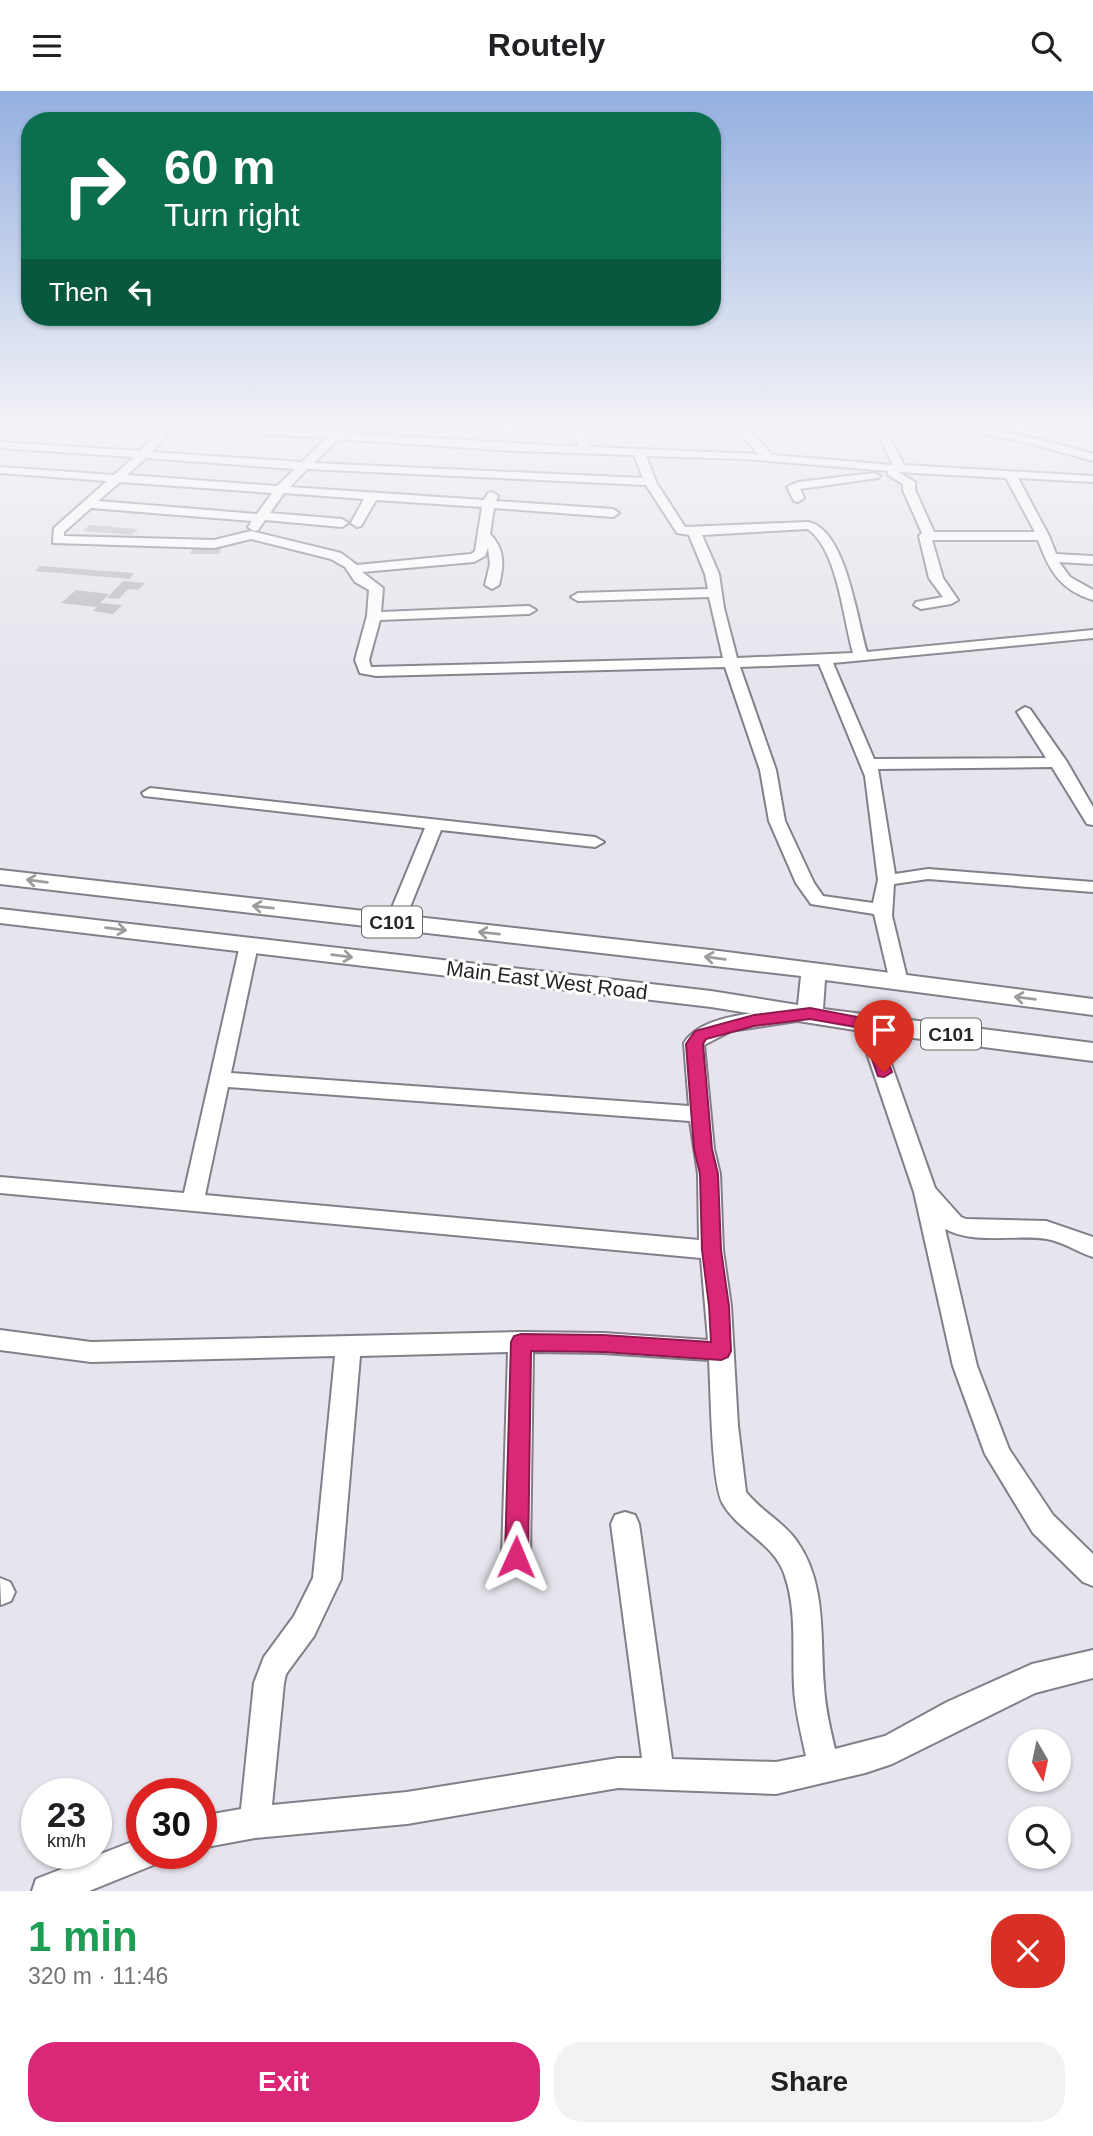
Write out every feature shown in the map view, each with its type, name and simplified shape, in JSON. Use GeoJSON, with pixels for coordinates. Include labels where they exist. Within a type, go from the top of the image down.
{"type":"FeatureCollection","features":[{"type":"Feature","properties":{"kind":"main road","name":"Main East West Road"},"geometry":{"type":"LineString","coordinates":[[0,877],[814,971],[1093,1007]]}},
{"type":"Feature","properties":{"kind":"main road","name":"Main East West Road"},"geometry":{"type":"LineString","coordinates":[[0,916],[711,999],[867,1024],[1093,1052]]}},
{"type":"Feature","properties":{"kind":"main road"},"geometry":{"type":"LineString","coordinates":[[810,1014],[814,971]]}},
{"type":"Feature","properties":{"kind":"street"},"geometry":{"type":"LineString","coordinates":[[78,513],[58,531],[57,540],[214,544],[251,535],[336,556],[354,569],[360,579],[376,589],[374,616],[362,665],[365,670],[376,672],[824,660],[1093,634]]}},
{"type":"Feature","properties":{"kind":"street"},"geometry":{"type":"LineString","coordinates":[[208,513],[342,523]]}},
{"type":"Feature","properties":{"kind":"street"},"geometry":{"type":"LineString","coordinates":[[251,535],[264,513]]}},
{"type":"Feature","properties":{"kind":"street"},"geometry":{"type":"LineString","coordinates":[[357,523],[363,513]]}},
{"type":"Feature","properties":{"kind":"street"},"geometry":{"type":"LineString","coordinates":[[354,569],[474,558],[481,553],[487,513]]}},
{"type":"Feature","properties":{"kind":"street"},"geometry":{"type":"LineString","coordinates":[[669,513],[677,526],[694,532],[814,527],[832,548],[861,657]]}},
{"type":"Feature","properties":{"kind":"street"},"geometry":{"type":"LineString","coordinates":[[919,513],[929,535]]}},
{"type":"Feature","properties":{"kind":"street"},"geometry":{"type":"LineString","coordinates":[[1028,513],[1043,536],[1054,567],[1065,580],[1093,596]]}},
{"type":"Feature","properties":{"kind":"street"},"geometry":{"type":"LineString","coordinates":[[694,532],[708,558],[730,662],[768,770],[777,821],[811,894],[817,900],[829,903],[883,910]]}},
{"type":"Feature","properties":{"kind":"street"},"geometry":{"type":"LineString","coordinates":[[484,535],[493,543],[497,552],[492,585]]}},
{"type":"Feature","properties":{"kind":"street"},"geometry":{"type":"LineString","coordinates":[[921,605],[951,600],[936,578],[924,537],[1043,536]]}},
{"type":"Feature","properties":{"kind":"street"},"geometry":{"type":"LineString","coordinates":[[1051,558],[1093,560]]}},
{"type":"Feature","properties":{"kind":"street"},"geometry":{"type":"LineString","coordinates":[[578,597],[715,593]]}},
{"type":"Feature","properties":{"kind":"street"},"geometry":{"type":"LineString","coordinates":[[374,616],[529,610]]}},
{"type":"Feature","properties":{"kind":"street"},"geometry":{"type":"LineString","coordinates":[[824,660],[869,764],[879,807],[887,880],[882,890],[883,910],[898,982]]}},
{"type":"Feature","properties":{"kind":"street"},"geometry":{"type":"LineString","coordinates":[[1025,712],[1059,762],[1093,820]]}},
{"type":"Feature","properties":{"kind":"street"},"geometry":{"type":"LineString","coordinates":[[869,764],[975,765],[1059,762]]}},
{"type":"Feature","properties":{"kind":"street"},"geometry":{"type":"LineString","coordinates":[[150,793],[595,842]]}},
{"type":"Feature","properties":{"kind":"street"},"geometry":{"type":"LineString","coordinates":[[395,922],[435,825]]}},
{"type":"Feature","properties":{"kind":"street"},"geometry":{"type":"LineString","coordinates":[[887,880],[928,874],[1093,887]]}},
{"type":"Feature","properties":{"kind":"street"},"geometry":{"type":"LineString","coordinates":[[193,1201],[221,1079],[232,1009],[248,945]]}},
{"type":"Feature","properties":{"kind":"street"},"geometry":{"type":"LineString","coordinates":[[810,1014],[754,1020],[700,1035],[694,1044],[703,1149],[709,1174],[711,1250],[719,1306],[725,1426],[733,1496],[778,1536],[794,1562],[801,1582],[804,1591],[809,1693],[824,1768]]}},
{"type":"Feature","properties":{"kind":"street"},"geometry":{"type":"LineString","coordinates":[[867,1024],[925,1192],[965,1366],[998,1454],[1043,1524],[1093,1573]]}},
{"type":"Feature","properties":{"kind":"street"},"geometry":{"type":"LineString","coordinates":[[221,1079],[701,1114]]}},
{"type":"Feature","properties":{"kind":"street"},"geometry":{"type":"LineString","coordinates":[[0,1185],[711,1250]]}},
{"type":"Feature","properties":{"kind":"street"},"geometry":{"type":"LineString","coordinates":[[925,1192],[953,1223],[963,1228],[1054,1230],[1076,1237],[1093,1248]]}},
{"type":"Feature","properties":{"kind":"street"},"geometry":{"type":"LineString","coordinates":[[0,1340],[91,1352],[521,1342],[603,1343],[721,1351]]}},
{"type":"Feature","properties":{"kind":"street"},"geometry":{"type":"LineString","coordinates":[[516,1557],[521,1342]]}},
{"type":"Feature","properties":{"kind":"street"},"geometry":{"type":"LineString","coordinates":[[255,1822],[269,1683],[274,1667],[304,1626],[327,1579],[348,1348]]}},
{"type":"Feature","properties":{"kind":"street"},"geometry":{"type":"LineString","coordinates":[[625,1524],[659,1773]]}},
{"type":"Feature","properties":{"kind":"street"},"geometry":{"type":"LineString","coordinates":[[217,1829],[255,1822],[407,1808],[618,1773],[776,1778],[892,1749],[958,1713],[1032,1679],[1093,1664]]}},
{"type":"Feature","properties":{"kind":"street"},"geometry":{"type":"LineString","coordinates":[[48,1891],[126,1860]]}},
{"type":"Feature","properties":{"kind":"building"},"geometry":{"type":"Polygon","coordinates":[[[89,525],[138,529],[132,535],[83,531],[89,525]]]}},
{"type":"Feature","properties":{"kind":"building"},"geometry":{"type":"Polygon","coordinates":[[[192,549],[221,549],[219,554],[190,554],[192,549]]]}},
{"type":"Feature","properties":{"kind":"building"},"geometry":{"type":"Polygon","coordinates":[[[40,566],[134,573],[130,579],[35,571],[40,566]]]}},
{"type":"Feature","properties":{"kind":"building"},"geometry":{"type":"Polygon","coordinates":[[[123,581],[145,583],[138,590],[128,589],[119,599],[107,598],[123,581]]]}},
{"type":"Feature","properties":{"kind":"building"},"geometry":{"type":"Polygon","coordinates":[[[76,590],[109,594],[100,603],[122,605],[113,614],[93,611],[97,607],[61,603],[76,590]]]}},
{"type":"Feature","properties":{"kind":"route"},"geometry":{"type":"LineString","coordinates":[[516,1557],[521,1342],[603,1343],[721,1351],[719,1306],[711,1250],[709,1174],[703,1149],[694,1044],[700,1035],[754,1020],[810,1014],[867,1024],[884,1072]]}}]}
